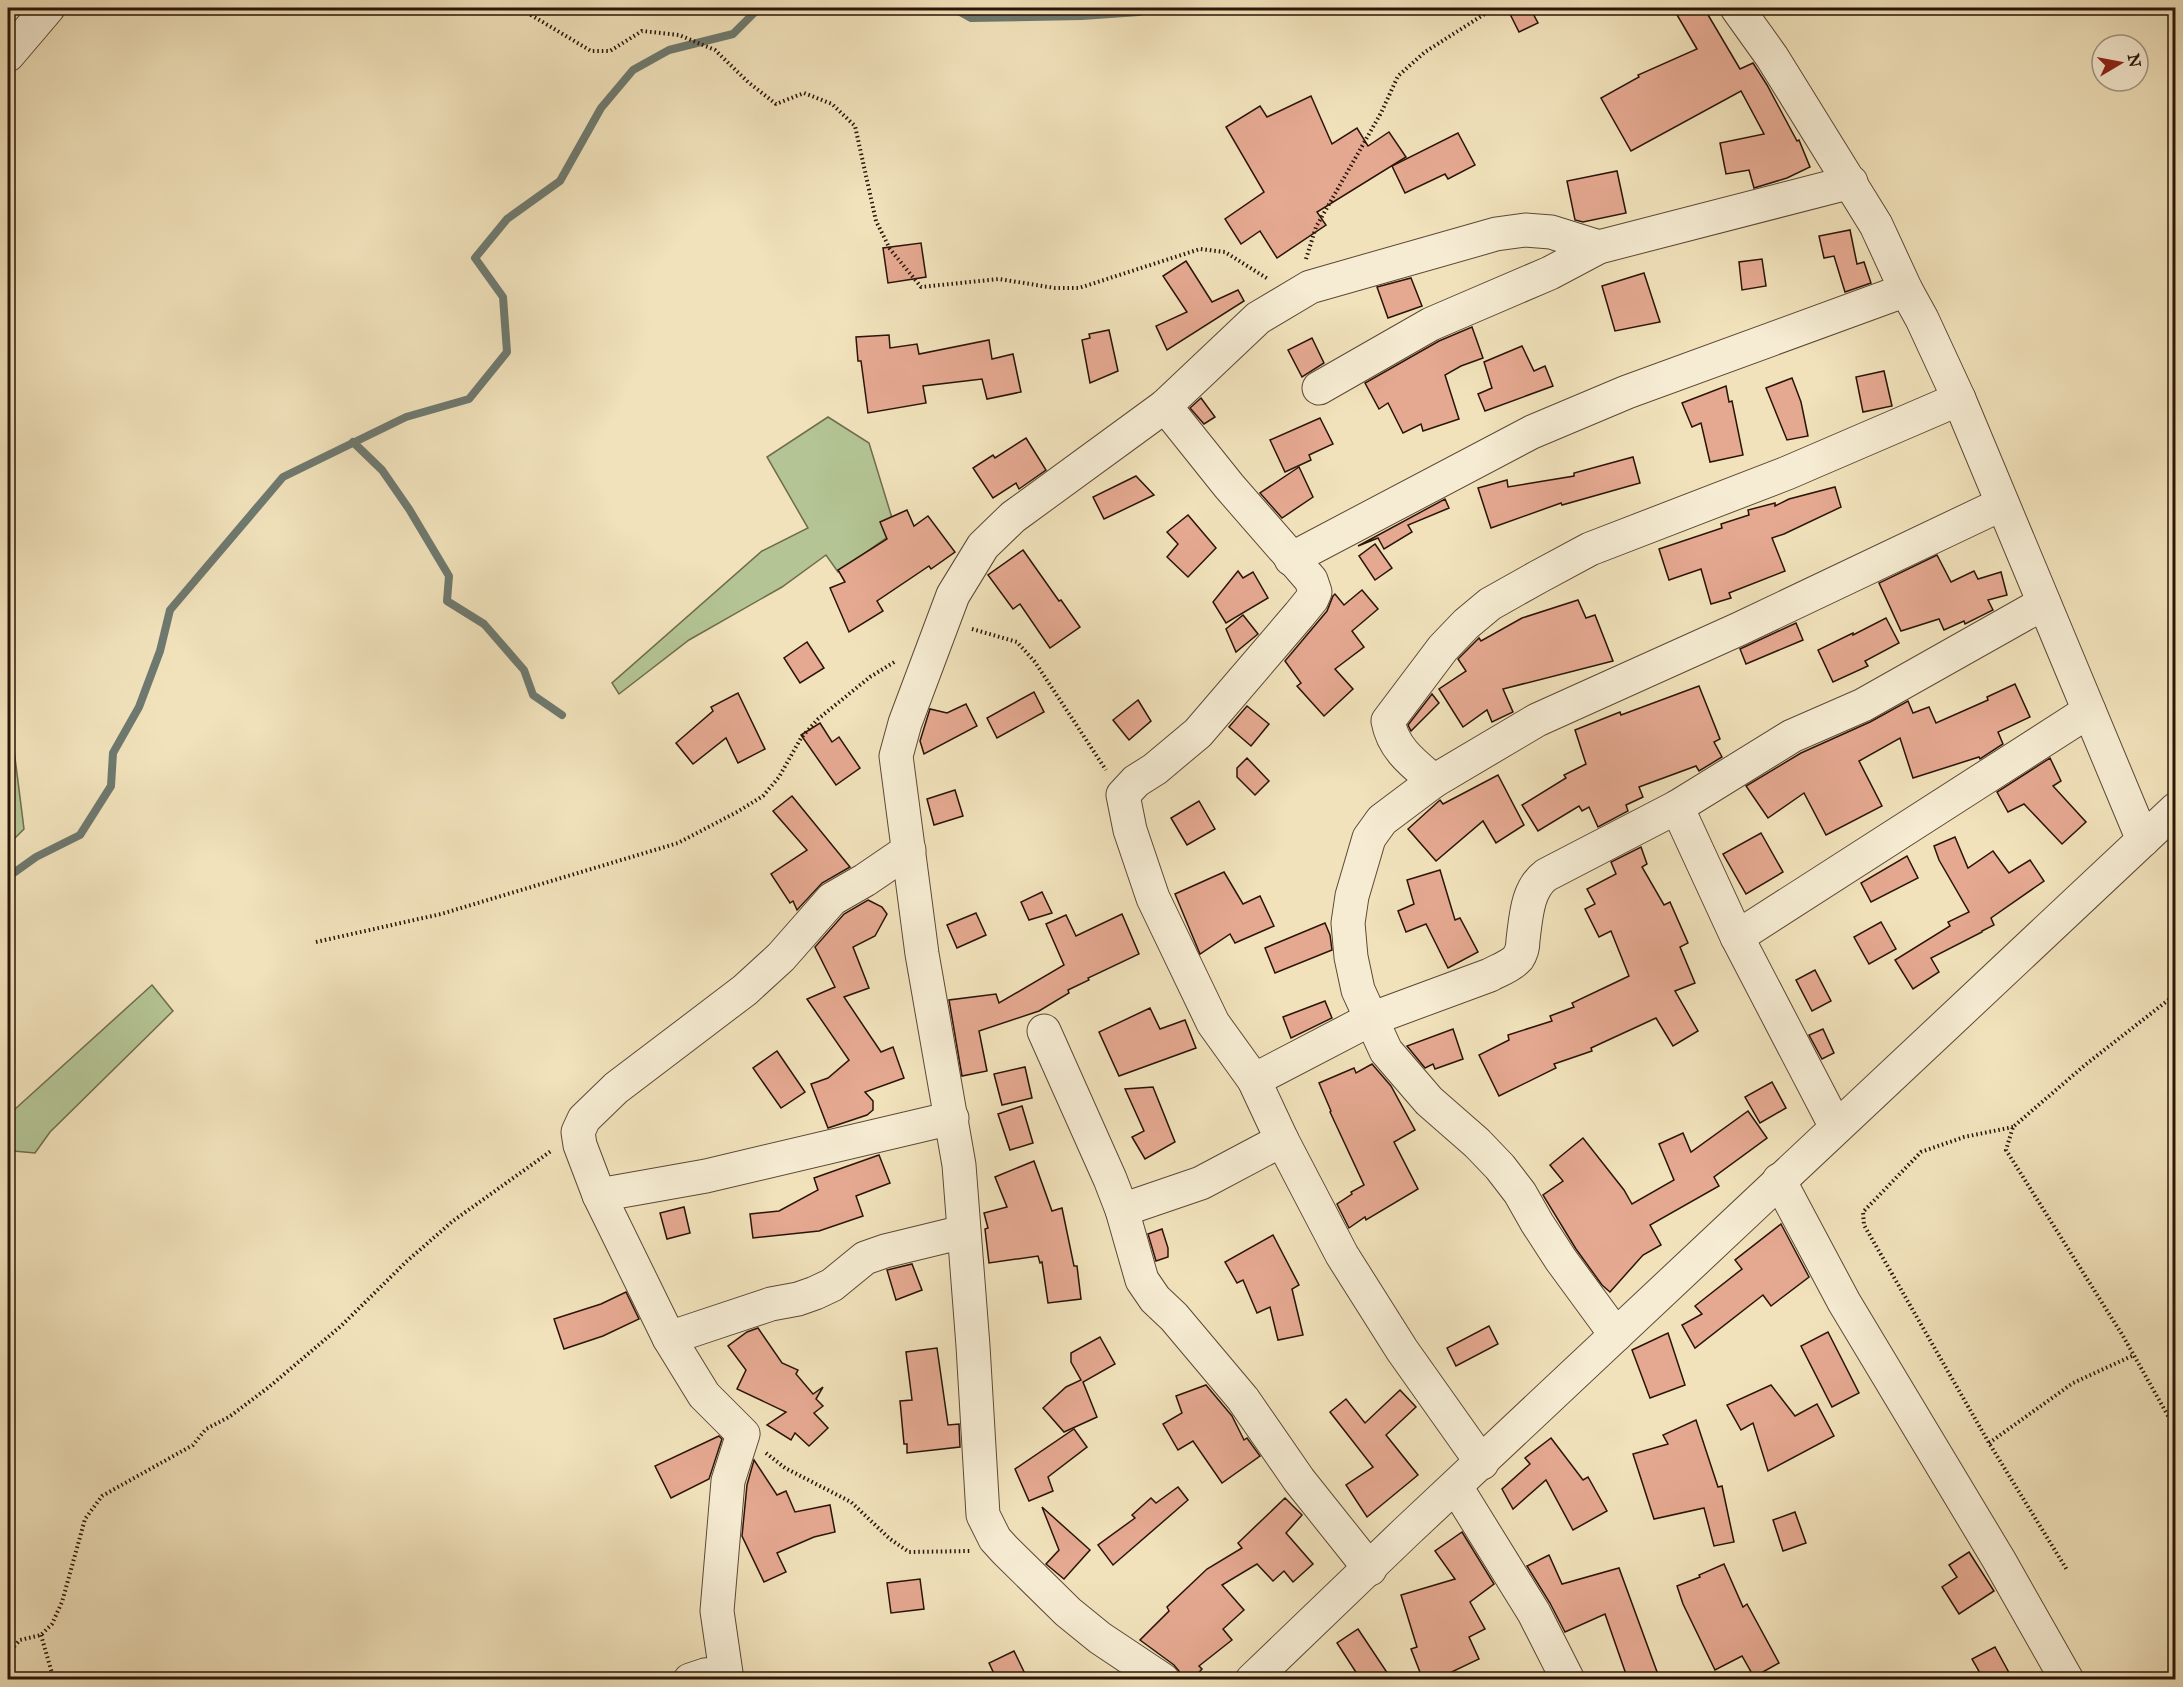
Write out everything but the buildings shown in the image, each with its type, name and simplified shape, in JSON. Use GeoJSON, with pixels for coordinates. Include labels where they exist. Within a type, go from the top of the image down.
{"type":"FeatureCollection","features":[{"type":"Feature","properties":{"kind":"street"},"geometry":{"type":"LineString","coordinates":[[8,55],[48,8]]}},
{"type":"Feature","properties":{"kind":"street"},"geometry":{"type":"LineString","coordinates":[[1737,8],[1772,57],[1851,182],[1876,225],[1922,319],[1959,399],[2143,840]]}},
{"type":"Feature","properties":{"kind":"street"},"geometry":{"type":"LineString","coordinates":[[1319,388],[1431,324],[1550,273],[1599,247],[1851,182]]}},
{"type":"Feature","properties":{"kind":"street"},"geometry":{"type":"LineString","coordinates":[[1163,1680],[1100,1638],[1068,1612],[995,1539],[983,1515],[971,1311],[959,1165],[922,954],[909,850],[898,787],[896,756],[905,723],[953,595],[983,546],[1013,517],[1165,406],[1258,318],[1310,286],[1496,234],[1525,230],[1551,232],[1599,247]]}},
{"type":"Feature","properties":{"kind":"street"},"geometry":{"type":"LineString","coordinates":[[1292,559],[1532,432],[1627,392],[1906,290]]}},
{"type":"Feature","properties":{"kind":"street"},"geometry":{"type":"LineString","coordinates":[[1434,782],[1398,747],[1390,734],[1388,721],[1443,648],[1466,624],[1490,604],[1590,549],[1787,472],[1959,399]]}},
{"type":"Feature","properties":{"kind":"street"},"geometry":{"type":"LineString","coordinates":[[1165,406],[1229,486],[1311,580],[1315,592],[1312,599],[1198,733],[1155,769],[1136,781],[1123,795],[1130,830],[1153,898],[1213,1023],[1254,1080],[1282,1140],[1342,1255],[1402,1350],[1482,1463]]}},
{"type":"Feature","properties":{"kind":"street"},"geometry":{"type":"LineString","coordinates":[[1616,1335],[1561,1260],[1520,1193],[1500,1167],[1477,1143],[1429,1101],[1386,1051],[1358,990],[1351,957],[1348,923],[1352,896],[1369,838],[1383,820],[1434,782],[1537,720],[1739,629],[2002,504]]}},
{"type":"Feature","properties":{"kind":"street"},"geometry":{"type":"LineString","coordinates":[[1254,1080],[1371,1019],[1490,975],[1517,960],[1522,951],[1532,891],[1537,882],[1546,875],[1677,807],[1792,736],[1863,705],[2044,603]]}},
{"type":"Feature","properties":{"kind":"street"},"geometry":{"type":"LineString","coordinates":[[1737,936],[2089,711]]}},
{"type":"Feature","properties":{"kind":"street"},"geometry":{"type":"LineString","coordinates":[[1677,807],[1737,936],[1836,1127]]}},
{"type":"Feature","properties":{"kind":"street"},"geometry":{"type":"LineString","coordinates":[[1252,1680],[1779,1180],[2175,809]]}},
{"type":"Feature","properties":{"kind":"street"},"geometry":{"type":"LineString","coordinates":[[690,1680],[705,1675],[727,1676],[717,1611],[728,1481],[743,1434],[704,1395],[669,1338],[599,1195],[580,1145],[578,1132],[584,1119],[616,1088],[745,990],[781,957],[832,899],[909,850]]}},
{"type":"Feature","properties":{"kind":"street"},"geometry":{"type":"LineString","coordinates":[[1044,1031],[1081,1110],[1122,1210],[1142,1280],[1155,1299],[1174,1317],[1243,1399],[1299,1480],[1370,1569]]}},
{"type":"Feature","properties":{"kind":"street"},"geometry":{"type":"LineString","coordinates":[[599,1195],[706,1176],[952,1118]]}},
{"type":"Feature","properties":{"kind":"street"},"geometry":{"type":"LineString","coordinates":[[1122,1210],[1201,1183],[1282,1140]]}},
{"type":"Feature","properties":{"kind":"street"},"geometry":{"type":"LineString","coordinates":[[1779,1180],[1844,1302],[1999,1560],[2067,1680]]}},
{"type":"Feature","properties":{"kind":"street"},"geometry":{"type":"LineString","coordinates":[[669,1338],[771,1304],[815,1293],[832,1285],[865,1258],[963,1232]]}},
{"type":"Feature","properties":{"kind":"street"},"geometry":{"type":"LineString","coordinates":[[1456,1487],[1534,1612],[1568,1680]]}},
{"type":"Feature","properties":{"kind":"path"},"geometry":{"type":"LineString","coordinates":[[525,8],[531,15],[591,51],[610,51],[642,31],[679,35],[715,50],[748,82],[776,104],[804,93],[832,104],[855,126],[876,220],[890,249],[921,287],[999,279],[1055,288],[1079,288],[1200,249],[1225,252],[1294,296],[1316,227],[1381,113],[1398,76],[1425,52],[1494,8]]}},
{"type":"Feature","properties":{"kind":"path"},"geometry":{"type":"LineString","coordinates":[[939,633],[965,627],[1017,642],[1035,662],[1123,795]]}},
{"type":"Feature","properties":{"kind":"path"},"geometry":{"type":"LineString","coordinates":[[316,942],[441,914],[678,843],[763,796],[779,777],[801,738],[818,719],[870,677],[900,658]]}},
{"type":"Feature","properties":{"kind":"path"},"geometry":{"type":"LineString","coordinates":[[2067,1570],[1989,1443],[1864,1225],[1863,1212],[1921,1152],[1964,1137],[2013,1127],[2085,1065],[2175,994]]}},
{"type":"Feature","properties":{"kind":"path"},"geometry":{"type":"LineString","coordinates":[[2013,1127],[2006,1150],[2134,1355],[2175,1430]]}},
{"type":"Feature","properties":{"kind":"path"},"geometry":{"type":"LineString","coordinates":[[8,1653],[20,1640],[41,1635],[52,1624],[62,1602],[85,1519],[102,1496],[193,1445],[206,1430],[229,1417],[269,1387],[341,1326],[407,1261],[453,1221],[578,1132]]}},
{"type":"Feature","properties":{"kind":"path"},"geometry":{"type":"LineString","coordinates":[[1989,1443],[2073,1383],[2134,1355]]}},
{"type":"Feature","properties":{"kind":"path"},"geometry":{"type":"LineString","coordinates":[[743,1434],[785,1468],[851,1502],[890,1539],[909,1552],[969,1551],[995,1539]]}},
{"type":"Feature","properties":{"kind":"path"},"geometry":{"type":"LineString","coordinates":[[41,1635],[54,1680]]}},
{"type":"Feature","properties":{"kind":"green space"},"geometry":{"type":"Polygon","coordinates":[[[828,417],[869,443],[896,531],[838,572],[826,555],[782,587],[689,640],[619,694],[612,683],[762,551],[808,528],[767,457],[828,417]]]}},
{"type":"Feature","properties":{"kind":"green space"},"geometry":{"type":"Polygon","coordinates":[[[8,737],[13,742],[24,829],[8,845],[8,737]]]}},
{"type":"Feature","properties":{"kind":"green space"},"geometry":{"type":"Polygon","coordinates":[[[152,985],[173,1011],[50,1132],[35,1153],[13,1151],[8,1155],[8,1103],[14,1110],[152,985]]]}},
{"type":"Feature","properties":{"kind":"waterway"},"geometry":{"type":"LineString","coordinates":[[8,877],[36,857],[80,835],[111,786],[113,753],[139,707],[160,651],[170,610],[283,477],[406,417],[469,399],[507,352],[503,297],[475,258],[507,219],[560,181],[601,108],[633,70],[669,50],[733,34],[759,8]]}},
{"type":"Feature","properties":{"kind":"waterway"},"geometry":{"type":"LineString","coordinates":[[953,8],[971,18],[1082,16],[1139,12],[1154,8]]}},
{"type":"Feature","properties":{"kind":"waterway"},"geometry":{"type":"LineString","coordinates":[[353,442],[382,470],[409,509],[449,576],[447,601],[484,624],[524,670],[533,695],[562,715]]}}]}
